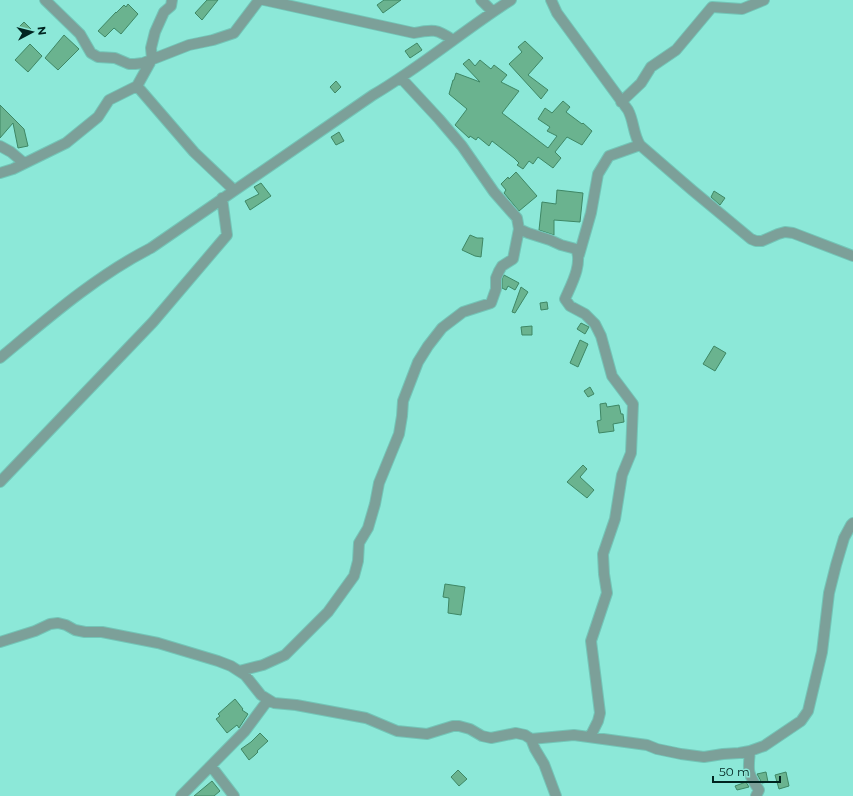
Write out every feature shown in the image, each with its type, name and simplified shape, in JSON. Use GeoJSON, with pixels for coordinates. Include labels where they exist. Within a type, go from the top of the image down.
{"type":"FeatureCollection","features":[{"type":"Feature","properties":{"kind":"street"},"geometry":{"type":"LineString","coordinates":[[45,0],[80,34],[88,50],[95,56],[115,58],[129,64],[135,64],[152,59],[189,45],[213,40],[234,33],[259,0]]}},
{"type":"Feature","properties":{"kind":"street"},"geometry":{"type":"LineString","coordinates":[[0,173],[13,169],[66,143],[98,117],[109,100],[137,86],[152,59],[151,48],[155,32],[164,12],[171,6],[172,0]]}},
{"type":"Feature","properties":{"kind":"street"},"geometry":{"type":"LineString","coordinates":[[264,0],[414,33],[431,30],[443,32],[454,40]]}},
{"type":"Feature","properties":{"kind":"street"},"geometry":{"type":"LineString","coordinates":[[481,0],[493,12]]}},
{"type":"Feature","properties":{"kind":"street"},"geometry":{"type":"LineString","coordinates":[[0,358],[50,317],[114,269],[151,248],[372,95],[401,78],[511,0]]}},
{"type":"Feature","properties":{"kind":"street"},"geometry":{"type":"LineString","coordinates":[[551,0],[557,13],[632,117],[636,137],[640,144],[692,190],[751,239],[762,241],[785,232],[792,233],[853,256]]}},
{"type":"Feature","properties":{"kind":"street"},"geometry":{"type":"LineString","coordinates":[[621,102],[641,83],[651,67],[676,50],[712,7],[742,9],[764,0]]}},
{"type":"Feature","properties":{"kind":"street"},"geometry":{"type":"LineString","coordinates":[[239,671],[263,665],[285,655],[328,612],[354,576],[358,561],[359,544],[368,528],[379,483],[399,434],[403,401],[418,362],[442,328],[463,312],[491,303],[496,289],[496,278],[499,271],[502,266],[513,259],[519,229],[517,218],[494,192],[462,146],[401,78]]}},
{"type":"Feature","properties":{"kind":"street"},"geometry":{"type":"LineString","coordinates":[[137,86],[194,152],[234,190]]}},
{"type":"Feature","properties":{"kind":"street"},"geometry":{"type":"LineString","coordinates":[[590,737],[600,712],[591,641],[607,593],[603,554],[616,519],[622,475],[631,453],[632,404],[612,376],[603,342],[595,324],[585,314],[570,306],[564,299],[574,278],[591,213],[598,174],[609,156],[640,144]]}},
{"type":"Feature","properties":{"kind":"street"},"geometry":{"type":"LineString","coordinates":[[0,146],[11,152],[24,163]]}},
{"type":"Feature","properties":{"kind":"street"},"geometry":{"type":"LineString","coordinates":[[0,482],[153,322],[227,235],[222,198]]}},
{"type":"Feature","properties":{"kind":"street"},"geometry":{"type":"LineString","coordinates":[[519,229],[576,249],[579,255]]}},
{"type":"Feature","properties":{"kind":"street"},"geometry":{"type":"LineString","coordinates":[[530,739],[574,735],[647,745],[675,753],[704,757],[750,751],[764,746],[788,731],[801,721],[808,711],[822,652],[829,593],[844,538],[850,525],[853,523]]}},
{"type":"Feature","properties":{"kind":"street"},"geometry":{"type":"LineString","coordinates":[[0,642],[35,631],[50,624],[58,623],[75,630],[85,632],[107,632],[158,643],[218,661],[231,666],[245,675],[261,695],[274,703],[296,704],[366,718],[398,731],[427,734],[453,726],[459,726],[470,728],[482,736],[491,738],[516,733],[525,735],[530,739],[544,764],[556,796]]}},
{"type":"Feature","properties":{"kind":"street"},"geometry":{"type":"LineString","coordinates":[[181,796],[245,731],[268,700]]}},
{"type":"Feature","properties":{"kind":"street"},"geometry":{"type":"LineString","coordinates":[[750,751],[748,770],[758,790],[756,796]]}},
{"type":"Feature","properties":{"kind":"street"},"geometry":{"type":"LineString","coordinates":[[211,766],[234,796]]}},
{"type":"Feature","properties":{"kind":"building"},"geometry":{"type":"Polygon","coordinates":[[[207,0],[218,0],[202,20],[195,13],[207,0]]]}},
{"type":"Feature","properties":{"kind":"building"},"geometry":{"type":"Polygon","coordinates":[[[384,0],[401,0],[383,13],[377,5],[384,0]]]}},
{"type":"Feature","properties":{"kind":"building"},"geometry":{"type":"Polygon","coordinates":[[[128,4],[138,14],[121,34],[114,28],[105,37],[98,31],[116,12],[124,5],[126,7],[128,4]]]}},
{"type":"Feature","properties":{"kind":"building"},"geometry":{"type":"Polygon","coordinates":[[[24,22],[31,29],[25,36],[17,29],[24,22]]]}},
{"type":"Feature","properties":{"kind":"building"},"geometry":{"type":"Polygon","coordinates":[[[64,35],[79,49],[58,70],[45,58],[64,35]]]}},
{"type":"Feature","properties":{"kind":"building"},"geometry":{"type":"Polygon","coordinates":[[[525,41],[543,58],[528,75],[548,90],[541,99],[509,64],[522,52],[518,47],[525,41]]]}},
{"type":"Feature","properties":{"kind":"building"},"geometry":{"type":"Polygon","coordinates":[[[417,43],[422,50],[410,58],[405,51],[417,43]]]}},
{"type":"Feature","properties":{"kind":"building"},"geometry":{"type":"Polygon","coordinates":[[[30,44],[42,56],[28,72],[15,60],[30,44]]]}},
{"type":"Feature","properties":{"kind":"building"},"geometry":{"type":"Polygon","coordinates":[[[469,59],[475,66],[480,60],[491,69],[494,65],[507,75],[501,82],[519,91],[502,113],[548,148],[557,136],[547,131],[550,127],[538,119],[545,108],[552,113],[563,101],[570,107],[566,112],[592,131],[582,145],[567,137],[555,152],[561,158],[553,168],[538,157],[533,164],[529,161],[523,169],[517,165],[519,163],[514,158],[492,141],[489,146],[478,137],[476,140],[470,136],[469,138],[455,125],[467,109],[449,94],[456,73],[480,82],[463,64],[469,59]]]}},
{"type":"Feature","properties":{"kind":"building"},"geometry":{"type":"Polygon","coordinates":[[[336,81],[341,87],[335,93],[330,87],[336,81]]]}},
{"type":"Feature","properties":{"kind":"building"},"geometry":{"type":"Polygon","coordinates":[[[0,105],[24,129],[28,146],[18,148],[13,123],[0,138],[0,105]]]}},
{"type":"Feature","properties":{"kind":"building"},"geometry":{"type":"Polygon","coordinates":[[[339,132],[344,141],[336,145],[331,137],[339,132]]]}},
{"type":"Feature","properties":{"kind":"building"},"geometry":{"type":"Polygon","coordinates":[[[516,172],[537,196],[519,211],[504,193],[506,190],[501,184],[516,172]]]}},
{"type":"Feature","properties":{"kind":"building"},"geometry":{"type":"Polygon","coordinates":[[[261,183],[271,196],[250,210],[245,201],[259,194],[254,187],[261,183]]]}},
{"type":"Feature","properties":{"kind":"building"},"geometry":{"type":"Polygon","coordinates":[[[557,190],[583,193],[580,222],[554,220],[554,235],[539,230],[542,202],[556,204],[557,190]]]}},
{"type":"Feature","properties":{"kind":"building"},"geometry":{"type":"Polygon","coordinates":[[[714,191],[725,198],[720,205],[711,197],[714,191]]]}},
{"type":"Feature","properties":{"kind":"building"},"geometry":{"type":"Polygon","coordinates":[[[470,235],[477,238],[483,238],[481,257],[462,250],[470,235]]]}},
{"type":"Feature","properties":{"kind":"building"},"geometry":{"type":"Polygon","coordinates":[[[504,275],[519,283],[515,290],[508,286],[506,290],[502,288],[502,279],[504,275]]]}},
{"type":"Feature","properties":{"kind":"building"},"geometry":{"type":"Polygon","coordinates":[[[521,287],[528,292],[515,313],[512,312],[521,287]]]}},
{"type":"Feature","properties":{"kind":"building"},"geometry":{"type":"Polygon","coordinates":[[[547,302],[548,309],[541,310],[540,303],[547,302]]]}},
{"type":"Feature","properties":{"kind":"building"},"geometry":{"type":"Polygon","coordinates":[[[581,323],[589,327],[585,334],[577,329],[581,323]]]}},
{"type":"Feature","properties":{"kind":"building"},"geometry":{"type":"Polygon","coordinates":[[[532,326],[532,335],[522,335],[521,327],[532,326]]]}},
{"type":"Feature","properties":{"kind":"building"},"geometry":{"type":"Polygon","coordinates":[[[580,340],[588,344],[578,367],[570,363],[580,340]]]}},
{"type":"Feature","properties":{"kind":"building"},"geometry":{"type":"Polygon","coordinates":[[[714,346],[726,353],[715,371],[703,364],[714,346]]]}},
{"type":"Feature","properties":{"kind":"building"},"geometry":{"type":"Polygon","coordinates":[[[590,387],[594,394],[588,397],[584,391],[590,387]]]}},
{"type":"Feature","properties":{"kind":"building"},"geometry":{"type":"Polygon","coordinates":[[[606,403],[607,407],[619,405],[621,414],[623,414],[624,422],[613,424],[614,431],[599,433],[597,421],[601,420],[600,404],[606,403]]]}},
{"type":"Feature","properties":{"kind":"building"},"geometry":{"type":"Polygon","coordinates":[[[583,465],[587,469],[580,477],[594,490],[587,498],[567,482],[583,465]]]}},
{"type":"Feature","properties":{"kind":"building"},"geometry":{"type":"Polygon","coordinates":[[[445,584],[465,587],[461,615],[448,613],[449,598],[443,597],[445,584]]]}},
{"type":"Feature","properties":{"kind":"building"},"geometry":{"type":"Polygon","coordinates":[[[235,699],[243,709],[242,710],[248,714],[239,728],[237,725],[227,733],[216,719],[220,716],[218,714],[235,699]]]}},
{"type":"Feature","properties":{"kind":"building"},"geometry":{"type":"Polygon","coordinates":[[[260,733],[268,741],[249,760],[241,749],[260,733]]]}},
{"type":"Feature","properties":{"kind":"building"},"geometry":{"type":"Polygon","coordinates":[[[458,770],[467,779],[459,786],[451,777],[458,770]]]}},
{"type":"Feature","properties":{"kind":"building"},"geometry":{"type":"Polygon","coordinates":[[[766,772],[768,782],[762,783],[757,774],[766,772]]]}},
{"type":"Feature","properties":{"kind":"building"},"geometry":{"type":"Polygon","coordinates":[[[786,772],[789,786],[779,789],[775,775],[786,772]]]}},
{"type":"Feature","properties":{"kind":"building"},"geometry":{"type":"Polygon","coordinates":[[[212,781],[220,791],[214,796],[194,796],[212,781]]]}},
{"type":"Feature","properties":{"kind":"building"},"geometry":{"type":"Polygon","coordinates":[[[746,782],[749,787],[737,790],[735,786],[746,782]]]}}]}
